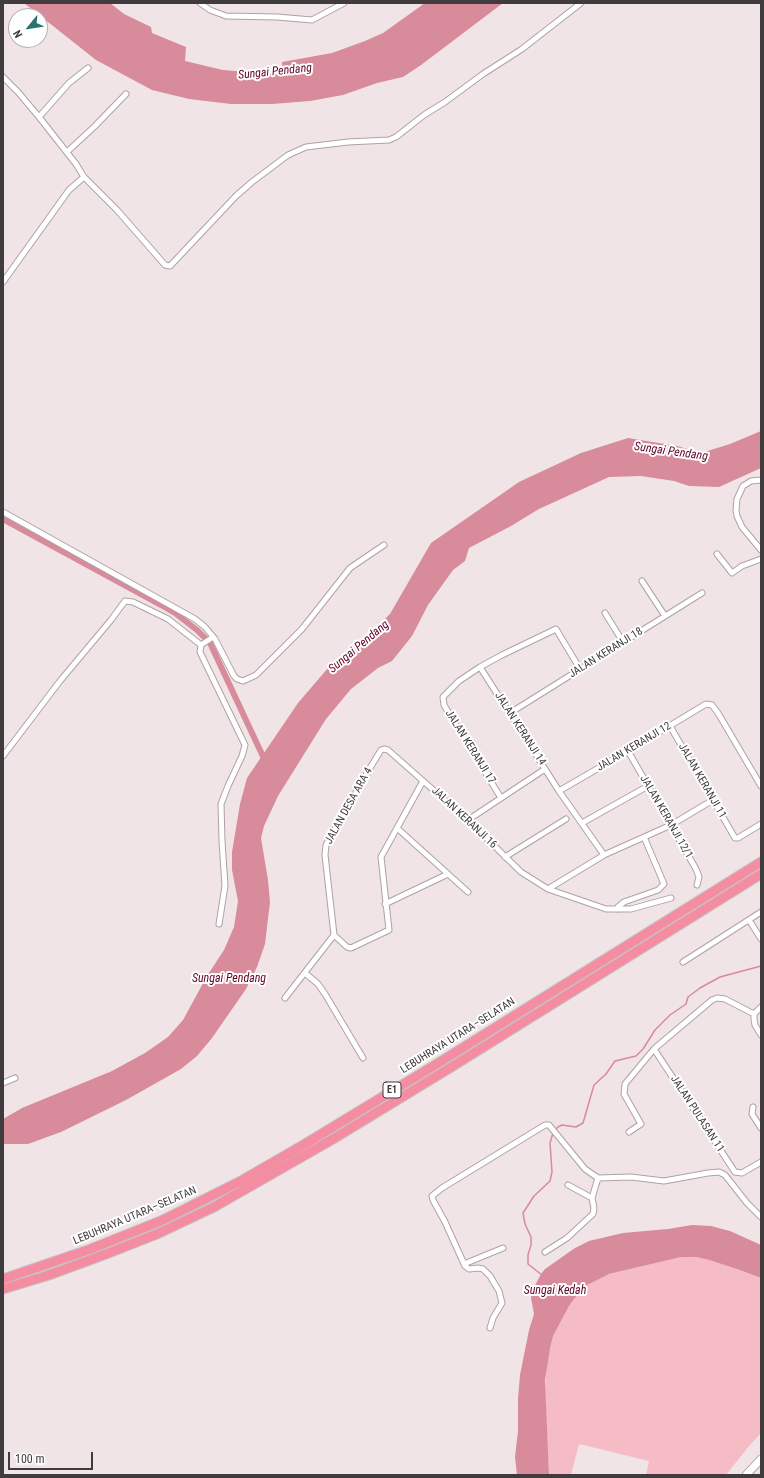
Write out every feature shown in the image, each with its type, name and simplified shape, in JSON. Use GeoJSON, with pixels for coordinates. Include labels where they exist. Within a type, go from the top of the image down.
{"type":"FeatureCollection","features":[{"type":"Feature","properties":{"kind":"highway","name":"LEBUHRAYA UTARA–SELATAN"},"geometry":{"type":"LineString","coordinates":[[3,1279],[70,1256],[152,1224],[241,1181],[440,1062],[761,862]]}},
{"type":"Feature","properties":{"kind":"highway","name":"LEBUHRAYA UTARA–SELATAN"},"geometry":{"type":"LineString","coordinates":[[3,1289],[67,1268],[142,1240],[189,1220],[232,1197],[333,1139],[453,1066],[761,874]]}},
{"type":"Feature","properties":{"kind":"main road"},"geometry":{"type":"LineString","coordinates":[[746,1475],[761,1459]]}},
{"type":"Feature","properties":{"kind":"street"},"geometry":{"type":"LineString","coordinates":[[200,3],[216,13],[226,16],[276,17],[312,20],[344,3]]}},
{"type":"Feature","properties":{"kind":"street"},"geometry":{"type":"LineString","coordinates":[[3,78],[18,92],[39,117],[76,164],[84,177],[117,210],[162,262],[170,266],[240,192],[288,155],[306,147],[396,138],[424,115],[445,102],[483,74],[514,55],[581,3]]}},
{"type":"Feature","properties":{"kind":"street"},"geometry":{"type":"LineString","coordinates":[[39,117],[70,83],[88,68]]}},
{"type":"Feature","properties":{"kind":"street"},"geometry":{"type":"LineString","coordinates":[[67,152],[126,94]]}},
{"type":"Feature","properties":{"kind":"street"},"geometry":{"type":"LineString","coordinates":[[3,282],[69,190],[84,177]]}},
{"type":"Feature","properties":{"kind":"street"},"geometry":{"type":"LineString","coordinates":[[761,480],[751,480],[743,486],[737,499],[736,510],[742,527],[761,550]]}},
{"type":"Feature","properties":{"kind":"street"},"geometry":{"type":"LineString","coordinates":[[3,512],[186,613],[200,623],[234,676],[240,681],[247,680],[261,670],[302,629],[330,596],[345,573],[384,545]]}},
{"type":"Feature","properties":{"kind":"street"},"geometry":{"type":"LineString","coordinates":[[717,554],[732,573],[742,566],[761,559]]}},
{"type":"Feature","properties":{"kind":"street"},"geometry":{"type":"LineString","coordinates":[[642,581],[665,616]]}},
{"type":"Feature","properties":{"kind":"street","name":"JALAN KERANJI 18"},"geometry":{"type":"LineString","coordinates":[[510,713],[702,593]]}},
{"type":"Feature","properties":{"kind":"street"},"geometry":{"type":"LineString","coordinates":[[3,756],[60,681],[112,620],[125,600],[133,602],[168,619],[202,644]]}},
{"type":"Feature","properties":{"kind":"street"},"geometry":{"type":"LineString","coordinates":[[605,613],[623,642]]}},
{"type":"Feature","properties":{"kind":"street"},"geometry":{"type":"LineString","coordinates":[[480,667],[556,629],[580,669]]}},
{"type":"Feature","properties":{"kind":"street"},"geometry":{"type":"LineString","coordinates":[[211,639],[202,644],[200,649],[202,656],[245,745],[242,756],[221,804],[225,886],[219,924]]}},
{"type":"Feature","properties":{"kind":"street","name":"JALAN KERANJI 17"},"geometry":{"type":"LineString","coordinates":[[480,667],[459,681],[442,700],[501,798]]}},
{"type":"Feature","properties":{"kind":"street","name":"JALAN KERANJI 14"},"geometry":{"type":"LineString","coordinates":[[480,667],[559,791],[604,855]]}},
{"type":"Feature","properties":{"kind":"street","name":"JALAN KERANJI 12"},"geometry":{"type":"LineString","coordinates":[[559,791],[708,704],[712,705],[718,713],[761,786]]}},
{"type":"Feature","properties":{"kind":"street","name":"JALAN KERANJI 11"},"geometry":{"type":"LineString","coordinates":[[670,726],[734,836],[738,838],[761,824]]}},
{"type":"Feature","properties":{"kind":"street","name":"JALAN KERANJI 16"},"geometry":{"type":"LineString","coordinates":[[381,750],[384,748],[388,750],[468,820],[521,872],[548,889],[606,909],[635,908],[671,898]]}},
{"type":"Feature","properties":{"kind":"street","name":"JALAN DESA ARA 4"},"geometry":{"type":"LineString","coordinates":[[334,935],[325,855],[326,845],[381,750]]}},
{"type":"Feature","properties":{"kind":"street","name":"JALAN KERANJI 12/1"},"geometry":{"type":"LineString","coordinates":[[628,751],[696,869],[698,878],[697,885]]}},
{"type":"Feature","properties":{"kind":"street"},"geometry":{"type":"LineString","coordinates":[[468,820],[545,769]]}},
{"type":"Feature","properties":{"kind":"street"},"geometry":{"type":"LineString","coordinates":[[285,998],[334,935],[347,947],[351,948],[389,930],[381,857],[423,781]]}},
{"type":"Feature","properties":{"kind":"street"},"geometry":{"type":"LineString","coordinates":[[582,823],[648,786]]}},
{"type":"Feature","properties":{"kind":"street"},"geometry":{"type":"LineString","coordinates":[[548,889],[604,855],[671,825],[713,800]]}},
{"type":"Feature","properties":{"kind":"street"},"geometry":{"type":"LineString","coordinates":[[506,857],[566,819]]}},
{"type":"Feature","properties":{"kind":"street"},"geometry":{"type":"LineString","coordinates":[[397,828],[468,892]]}},
{"type":"Feature","properties":{"kind":"street"},"geometry":{"type":"LineString","coordinates":[[617,909],[624,902],[658,890],[664,884],[644,837]]}},
{"type":"Feature","properties":{"kind":"street"},"geometry":{"type":"LineString","coordinates":[[386,904],[448,874]]}},
{"type":"Feature","properties":{"kind":"street"},"geometry":{"type":"LineString","coordinates":[[683,962],[761,912]]}},
{"type":"Feature","properties":{"kind":"street"},"geometry":{"type":"LineString","coordinates":[[749,920],[761,939]]}},
{"type":"Feature","properties":{"kind":"street"},"geometry":{"type":"LineString","coordinates":[[305,973],[318,984],[325,994],[363,1058]]}},
{"type":"Feature","properties":{"kind":"street"},"geometry":{"type":"LineString","coordinates":[[629,1132],[641,1124],[624,1094],[623,1088],[654,1049],[712,1000],[717,998],[726,999],[754,1014]]}},
{"type":"Feature","properties":{"kind":"street"},"geometry":{"type":"LineString","coordinates":[[761,1007],[754,1014],[755,1025],[761,1035]]}},
{"type":"Feature","properties":{"kind":"street","name":"JALAN PULASAN 11"},"geometry":{"type":"LineString","coordinates":[[654,1049],[735,1172],[742,1173],[761,1162]]}},
{"type":"Feature","properties":{"kind":"street"},"geometry":{"type":"LineString","coordinates":[[3,1083],[15,1078]]}},
{"type":"Feature","properties":{"kind":"street"},"geometry":{"type":"LineString","coordinates":[[753,1107],[752,1114],[761,1128]]}},
{"type":"Feature","properties":{"kind":"street"},"geometry":{"type":"LineString","coordinates":[[490,1328],[493,1318],[502,1303],[501,1297],[494,1282],[486,1272],[478,1268],[469,1269],[464,1264],[448,1228],[433,1200],[433,1194],[545,1125],[549,1125],[555,1131],[585,1169],[598,1178],[631,1177],[664,1181],[719,1172],[725,1176],[747,1203],[761,1217]]}},
{"type":"Feature","properties":{"kind":"street"},"geometry":{"type":"LineString","coordinates":[[545,1252],[563,1241],[590,1217],[594,1208],[592,1198],[598,1178]]}},
{"type":"Feature","properties":{"kind":"street"},"geometry":{"type":"LineString","coordinates":[[568,1186],[592,1198]]}},
{"type":"Feature","properties":{"kind":"street"},"geometry":{"type":"LineString","coordinates":[[464,1264],[503,1248]]}},
{"type":"Feature","properties":{"kind":"shaded area"},"geometry":{"type":"Polygon","coordinates":[[[681,1257],[696,1257],[709,1260],[761,1278],[761,1433],[726,1475],[646,1475],[649,1461],[579,1444],[571,1475],[549,1475],[545,1390],[547,1364],[553,1336],[569,1306],[587,1285],[609,1274],[681,1257]]]}},
{"type":"Feature","properties":{"kind":"water","name":"Sungai Pendang"},"geometry":{"type":"Polygon","coordinates":[[[24,3],[110,3],[124,14],[151,27],[152,33],[186,47],[185,61],[223,70],[283,75],[282,62],[332,53],[365,41],[383,33],[425,3],[503,3],[403,77],[377,83],[343,95],[310,101],[272,104],[231,104],[189,99],[152,90],[96,60],[48,22],[48,8],[30,8],[24,3]]]}},
{"type":"Feature","properties":{"kind":"water","name":"Sungai Pendang"},"geometry":{"type":"Polygon","coordinates":[[[761,431],[761,468],[719,487],[689,486],[674,481],[641,476],[609,477],[539,509],[511,526],[469,548],[465,561],[453,570],[428,605],[412,636],[392,661],[378,668],[351,689],[326,719],[278,796],[264,826],[261,838],[270,902],[265,944],[257,967],[246,989],[212,1038],[197,1056],[181,1069],[126,1100],[61,1132],[28,1144],[3,1144],[3,1119],[22,1108],[112,1071],[145,1053],[168,1037],[183,1020],[207,976],[224,950],[234,927],[238,901],[232,870],[232,852],[240,804],[247,778],[298,703],[328,668],[359,644],[390,614],[431,543],[519,482],[581,453],[628,438],[677,446],[701,453],[730,444],[761,431]]]}},
{"type":"Feature","properties":{"kind":"water","name":"Sungai Kedah"},"geometry":{"type":"Polygon","coordinates":[[[692,1225],[711,1226],[730,1231],[761,1245],[761,1278],[709,1260],[696,1257],[681,1257],[609,1274],[587,1285],[569,1306],[553,1336],[550,1349],[545,1380],[549,1475],[517,1475],[515,1457],[518,1431],[520,1375],[529,1330],[534,1314],[531,1298],[532,1291],[541,1274],[545,1269],[575,1248],[589,1241],[623,1233],[668,1229],[692,1225]]]}},
{"type":"Feature","properties":{"kind":"waterway"},"geometry":{"type":"LineString","coordinates":[[3,519],[163,606],[175,613],[197,630],[210,643],[266,763]]}},
{"type":"Feature","properties":{"kind":"waterway"},"geometry":{"type":"LineString","coordinates":[[555,1130],[562,1125],[576,1127],[583,1123],[594,1085],[606,1074],[615,1061],[636,1056],[643,1049],[655,1030],[670,1015],[686,1004],[688,997],[700,988],[720,977],[761,966]]}},
{"type":"Feature","properties":{"kind":"waterway"},"geometry":{"type":"LineString","coordinates":[[542,1275],[528,1264],[531,1237],[525,1224],[523,1213],[534,1196],[550,1181],[552,1172],[550,1143],[553,1133]]}}]}
